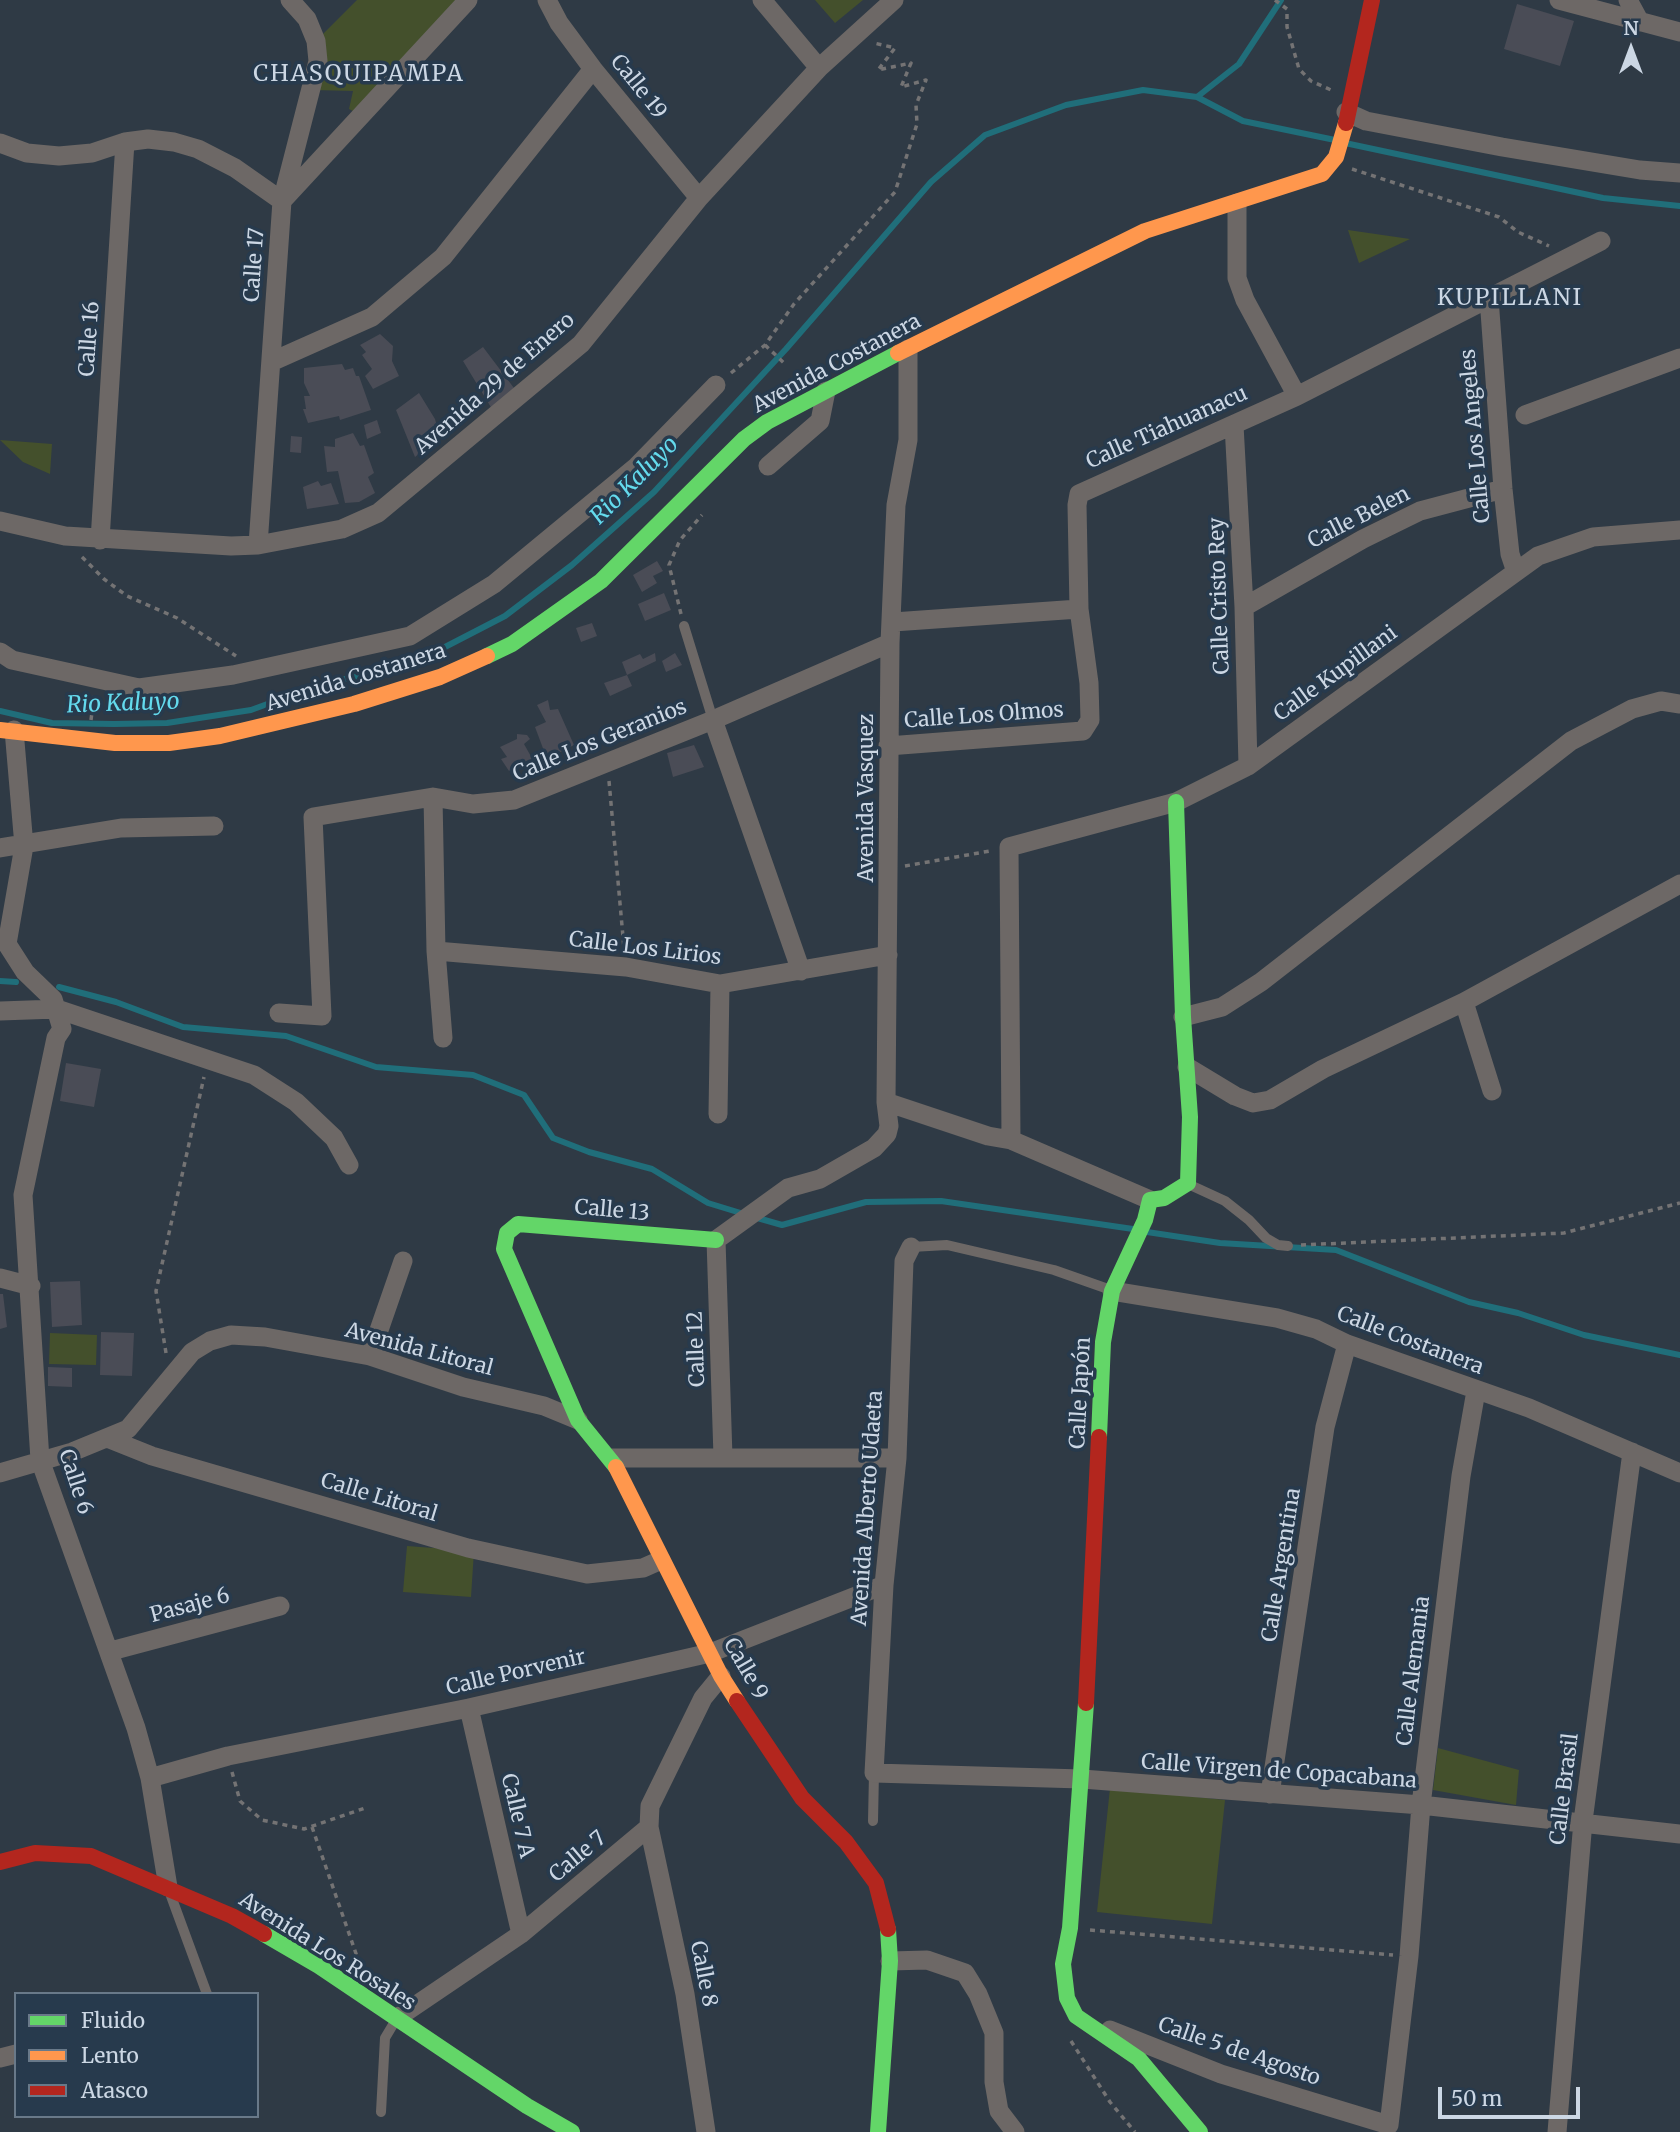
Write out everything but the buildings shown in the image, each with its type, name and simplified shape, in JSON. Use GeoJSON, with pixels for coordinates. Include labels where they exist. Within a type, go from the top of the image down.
{"type":"FeatureCollection","features":[{"type":"Feature","properties":{"kind":"street","name":"Calle 17"},"geometry":{"type":"LineString","coordinates":[[258,545],[282,201],[318,61],[316,41],[307,19],[290,0]]}},
{"type":"Feature","properties":{"kind":"street"},"geometry":{"type":"LineString","coordinates":[[0,143],[27,153],[59,156],[92,153],[125,142],[148,139],[198,149],[235,167],[282,201],[468,0]]}},
{"type":"Feature","properties":{"kind":"street","name":"Calle 19"},"geometry":{"type":"LineString","coordinates":[[547,0],[559,23],[593,69],[699,198]]}},
{"type":"Feature","properties":{"kind":"street"},"geometry":{"type":"LineString","coordinates":[[762,0],[819,68]]}},
{"type":"Feature","properties":{"kind":"street","name":"Avenida 29 de Enero"},"geometry":{"type":"LineString","coordinates":[[0,521],[65,536],[100,540],[258,545],[342,529],[378,513],[581,344],[699,198],[819,68],[894,0]]}},
{"type":"Feature","properties":{"kind":"street"},"geometry":{"type":"LineString","coordinates":[[1333,161],[1372,0]]}},
{"type":"Feature","properties":{"kind":"street"},"geometry":{"type":"LineString","coordinates":[[1559,0],[1680,32]]}},
{"type":"Feature","properties":{"kind":"street"},"geometry":{"type":"LineString","coordinates":[[1628,0],[1640,22]]}},
{"type":"Feature","properties":{"kind":"street"},"geometry":{"type":"LineString","coordinates":[[271,362],[372,317],[443,257],[593,69]]}},
{"type":"Feature","properties":{"kind":"street"},"geometry":{"type":"LineString","coordinates":[[1346,115],[1502,147],[1640,170],[1680,173]]}},
{"type":"Feature","properties":{"kind":"street","name":"Calle 16"},"geometry":{"type":"LineString","coordinates":[[100,540],[125,142]]}},
{"type":"Feature","properties":{"kind":"street","name":"Avenida Costanera"},"geometry":{"type":"LineString","coordinates":[[7,730],[115,743],[169,743],[268,726],[440,677],[512,644],[576,601],[710,476],[744,439],[768,422],[1145,231],[1322,174],[1333,161]]}},
{"type":"Feature","properties":{"kind":"street"},"geometry":{"type":"LineString","coordinates":[[1237,202],[1237,278],[1245,300],[1297,396]]}},
{"type":"Feature","properties":{"kind":"street","name":"Calle Tiahuanacu"},"geometry":{"type":"LineString","coordinates":[[1083,731],[1090,720],[1089,683],[1079,609],[1079,494],[1297,396],[1601,241]]}},
{"type":"Feature","properties":{"kind":"street","name":"Calle Los Angeles"},"geometry":{"type":"LineString","coordinates":[[1489,298],[1503,489],[1510,554],[1515,569]]}},
{"type":"Feature","properties":{"kind":"street","name":"Avenida Vasquez"},"geometry":{"type":"LineString","coordinates":[[716,1240],[788,1188],[820,1179],[874,1148],[887,1134],[890,643],[894,622],[896,505],[908,440],[908,349]]}},
{"type":"Feature","properties":{"kind":"street"},"geometry":{"type":"LineString","coordinates":[[1525,415],[1680,358]]}},
{"type":"Feature","properties":{"kind":"street"},"geometry":{"type":"LineString","coordinates":[[0,652],[12,660],[46,669],[67,670],[96,680],[139,688],[254,670],[410,636],[494,584],[637,466],[716,385]]}},
{"type":"Feature","properties":{"kind":"street"},"geometry":{"type":"LineString","coordinates":[[768,466],[820,421],[826,391]]}},
{"type":"Feature","properties":{"kind":"street","name":"Calle Cristo Rey"},"geometry":{"type":"LineString","coordinates":[[1234,425],[1244,607],[1248,766]]}},
{"type":"Feature","properties":{"kind":"street","name":"Calle Belen"},"geometry":{"type":"LineString","coordinates":[[1244,607],[1363,538],[1420,511],[1503,489]]}},
{"type":"Feature","properties":{"kind":"street","name":"Calle Kupillani"},"geometry":{"type":"LineString","coordinates":[[1009,847],[1177,802],[1248,766],[1515,569],[1538,556],[1593,537],[1680,530]]}},
{"type":"Feature","properties":{"kind":"street"},"geometry":{"type":"LineString","coordinates":[[894,622],[1079,609]]}},
{"type":"Feature","properties":{"kind":"street","name":"Calle Los Geranios"},"geometry":{"type":"LineString","coordinates":[[279,1013],[322,1016],[313,817],[433,797],[473,804],[514,800],[713,720],[890,643]]}},
{"type":"Feature","properties":{"kind":"street"},"geometry":{"type":"LineString","coordinates":[[1182,1017],[1222,1007],[1261,982],[1571,741],[1632,709],[1661,701],[1680,704]]}},
{"type":"Feature","properties":{"kind":"street"},"geometry":{"type":"LineString","coordinates":[[713,720],[801,971]]}},
{"type":"Feature","properties":{"kind":"street"},"geometry":{"type":"LineString","coordinates":[[7,730],[24,846],[7,944],[25,972],[55,1004],[254,1076],[296,1102],[334,1138],[349,1165]]}},
{"type":"Feature","properties":{"kind":"street","name":"Calle Los Olmos"},"geometry":{"type":"LineString","coordinates":[[888,746],[1083,731]]}},
{"type":"Feature","properties":{"kind":"street"},"geometry":{"type":"LineString","coordinates":[[433,797],[436,951],[443,1038]]}},
{"type":"Feature","properties":{"kind":"street"},"geometry":{"type":"LineString","coordinates":[[887,1102],[988,1136],[1011,1140],[1150,1200],[1164,1198],[1188,1183],[1187,1067],[1182,1017],[1177,802]]}},
{"type":"Feature","properties":{"kind":"street"},"geometry":{"type":"LineString","coordinates":[[0,848],[121,828],[214,826]]}},
{"type":"Feature","properties":{"kind":"street"},"geometry":{"type":"LineString","coordinates":[[1009,847],[1011,1140]]}},
{"type":"Feature","properties":{"kind":"street"},"geometry":{"type":"LineString","coordinates":[[1187,1067],[1235,1096],[1254,1103],[1270,1100],[1323,1069],[1464,1002],[1680,884]]}},
{"type":"Feature","properties":{"kind":"street","name":"Calle Los Lirios"},"geometry":{"type":"LineString","coordinates":[[436,951],[626,967],[720,984],[888,955]]}},
{"type":"Feature","properties":{"kind":"street"},"geometry":{"type":"LineString","coordinates":[[718,1114],[720,984]]}},
{"type":"Feature","properties":{"kind":"street"},"geometry":{"type":"LineString","coordinates":[[1464,1002],[1492,1091]]}},
{"type":"Feature","properties":{"kind":"street"},"geometry":{"type":"LineString","coordinates":[[0,1011],[55,1004]]}},
{"type":"Feature","properties":{"kind":"street","name":"Calle 6"},"geometry":{"type":"LineString","coordinates":[[55,1004],[62,1029],[56,1038],[23,1195],[31,1286],[40,1460],[111,1651],[150,1778],[168,1887]]}},
{"type":"Feature","properties":{"kind":"street","name":"Calle Japón"},"geometry":{"type":"LineString","coordinates":[[1070,2023],[1063,1964],[1070,1928],[1082,1779],[1094,1574],[1103,1342],[1114,1285],[1144,1220],[1150,1200]]}},
{"type":"Feature","properties":{"kind":"street","name":"Calle 13"},"geometry":{"type":"LineString","coordinates":[[507,1233],[518,1224],[716,1240]]}},
{"type":"Feature","properties":{"kind":"street","name":"Calle 9"},"geometry":{"type":"LineString","coordinates":[[507,1233],[504,1249],[578,1420],[612,1458],[652,1564],[710,1653],[721,1676],[803,1798],[846,1842],[876,1883],[887,1919],[890,1961],[878,2132]]}},
{"type":"Feature","properties":{"kind":"street","name":"Calle 12"},"geometry":{"type":"LineString","coordinates":[[716,1240],[723,1457]]}},
{"type":"Feature","properties":{"kind":"street","name":"Avenida Alberto Udaeta"},"geometry":{"type":"LineString","coordinates":[[874,1773],[884,1585],[897,1458],[904,1261],[911,1247]]}},
{"type":"Feature","properties":{"kind":"street"},"geometry":{"type":"LineString","coordinates":[[370,1356],[403,1261]]}},
{"type":"Feature","properties":{"kind":"street"},"geometry":{"type":"LineString","coordinates":[[0,1278],[31,1286]]}},
{"type":"Feature","properties":{"kind":"street","name":"Calle Costanera"},"geometry":{"type":"LineString","coordinates":[[1114,1285],[1277,1318],[1316,1329],[1347,1344],[1529,1408],[1680,1473]]}},
{"type":"Feature","properties":{"kind":"street","name":"Avenida Litoral"},"geometry":{"type":"LineString","coordinates":[[0,1473],[128,1429],[192,1352],[210,1341],[231,1335],[265,1337],[370,1356],[463,1387],[544,1406],[578,1420]]}},
{"type":"Feature","properties":{"kind":"street","name":"Calle Argentina"},"geometry":{"type":"LineString","coordinates":[[1270,1794],[1325,1427],[1347,1344]]}},
{"type":"Feature","properties":{"kind":"street","name":"Calle Alemania"},"geometry":{"type":"LineString","coordinates":[[1389,2125],[1409,1956],[1421,1805],[1461,1476],[1476,1391]]}},
{"type":"Feature","properties":{"kind":"street","name":"Calle Litoral"},"geometry":{"type":"LineString","coordinates":[[107,1438],[152,1456],[468,1548],[587,1574],[652,1564]]}},
{"type":"Feature","properties":{"kind":"street","name":"Calle Brasil"},"geometry":{"type":"LineString","coordinates":[[1557,2132],[1583,1821],[1632,1452]]}},
{"type":"Feature","properties":{"kind":"street"},"geometry":{"type":"LineString","coordinates":[[612,1458],[897,1458]]}},
{"type":"Feature","properties":{"kind":"street","name":"Calle Porvenir"},"geometry":{"type":"LineString","coordinates":[[150,1778],[228,1756],[469,1708],[710,1653],[884,1585]]}},
{"type":"Feature","properties":{"kind":"street","name":"Pasaje 6"},"geometry":{"type":"LineString","coordinates":[[111,1651],[280,1606]]}},
{"type":"Feature","properties":{"kind":"street"},"geometry":{"type":"LineString","coordinates":[[649,1827],[650,1806],[703,1698],[721,1676]]}},
{"type":"Feature","properties":{"kind":"street","name":"Calle 7 A"},"geometry":{"type":"LineString","coordinates":[[469,1708],[521,1934]]}},
{"type":"Feature","properties":{"kind":"street","name":"Calle Virgen de Copacabana"},"geometry":{"type":"LineString","coordinates":[[874,1773],[1082,1779],[1421,1805],[1583,1821],[1680,1835]]}},
{"type":"Feature","properties":{"kind":"street","name":"Calle 7"},"geometry":{"type":"LineString","coordinates":[[397,2018],[521,1934],[649,1827]]}},
{"type":"Feature","properties":{"kind":"street","name":"Calle 8"},"geometry":{"type":"LineString","coordinates":[[649,1827],[685,1994],[706,2132]]}},
{"type":"Feature","properties":{"kind":"street","name":"Avenida Los Rosales"},"geometry":{"type":"LineString","coordinates":[[0,1862],[35,1853],[91,1856],[232,1916],[319,1966],[527,2106],[572,2132]]}},
{"type":"Feature","properties":{"kind":"street"},"geometry":{"type":"LineString","coordinates":[[890,1961],[927,1960],[965,1973],[978,1994],[994,2033],[995,2082],[999,2111],[1015,2132]]}},
{"type":"Feature","properties":{"kind":"street"},"geometry":{"type":"LineString","coordinates":[[1070,2023],[1139,2059],[1162,2090],[1200,2132]]}},
{"type":"Feature","properties":{"kind":"street","name":"Calle 5 de Agosto"},"geometry":{"type":"LineString","coordinates":[[1070,2023],[1222,2074],[1389,2125]]}},
{"type":"Feature","properties":{"kind":"lane"},"geometry":{"type":"LineString","coordinates":[[684,626],[713,720]]}},
{"type":"Feature","properties":{"kind":"lane"},"geometry":{"type":"LineString","coordinates":[[1188,1183],[1226,1201],[1266,1238],[1278,1245],[1288,1246]]}},
{"type":"Feature","properties":{"kind":"lane"},"geometry":{"type":"LineString","coordinates":[[911,1247],[947,1245],[1114,1285]]}},
{"type":"Feature","properties":{"kind":"lane"},"geometry":{"type":"LineString","coordinates":[[873,1821],[874,1773]]}},
{"type":"Feature","properties":{"kind":"lane"},"geometry":{"type":"LineString","coordinates":[[168,1887],[206,1992]]}},
{"type":"Feature","properties":{"kind":"lane"},"geometry":{"type":"LineString","coordinates":[[381,2112],[385,2038],[397,2018]]}},
{"type":"Feature","properties":{"kind":"path"},"geometry":{"type":"LineString","coordinates":[[1275,0],[1287,9],[1287,27],[1299,69],[1311,81],[1330,88],[1346,115]]}},
{"type":"Feature","properties":{"kind":"path"},"geometry":{"type":"LineString","coordinates":[[716,385],[765,345],[794,303],[895,191],[917,124],[916,105],[926,80],[901,88],[911,63],[878,70],[895,48],[859,40],[855,33]]}},
{"type":"Feature","properties":{"kind":"path"},"geometry":{"type":"LineString","coordinates":[[1333,161],[1499,217],[1518,232],[1538,238],[1566,261]]}},
{"type":"Feature","properties":{"kind":"path"},"geometry":{"type":"LineString","coordinates":[[765,345],[784,363]]}},
{"type":"Feature","properties":{"kind":"path"},"geometry":{"type":"LineString","coordinates":[[684,626],[669,565],[680,540],[701,519],[703,508]]}},
{"type":"Feature","properties":{"kind":"path"},"geometry":{"type":"LineString","coordinates":[[65,536],[104,579],[127,596],[177,618],[254,670]]}},
{"type":"Feature","properties":{"kind":"path"},"geometry":{"type":"LineString","coordinates":[[607,762],[626,967]]}},
{"type":"Feature","properties":{"kind":"path"},"geometry":{"type":"LineString","coordinates":[[890,869],[1009,847]]}},
{"type":"Feature","properties":{"kind":"path"},"geometry":{"type":"LineString","coordinates":[[174,1375],[167,1356],[156,1291],[208,1060]]}},
{"type":"Feature","properties":{"kind":"path"},"geometry":{"type":"LineString","coordinates":[[1288,1246],[1564,1233],[1680,1203]]}},
{"type":"Feature","properties":{"kind":"path"},"geometry":{"type":"LineString","coordinates":[[228,1756],[240,1801],[262,1820],[304,1829],[368,1807]]}},
{"type":"Feature","properties":{"kind":"path"},"geometry":{"type":"LineString","coordinates":[[312,1827],[375,2006]]}},
{"type":"Feature","properties":{"kind":"path"},"geometry":{"type":"LineString","coordinates":[[1070,1928],[1409,1956]]}},
{"type":"Feature","properties":{"kind":"path"},"geometry":{"type":"LineString","coordinates":[[1070,2023],[1110,2102],[1135,2132]]}},
{"type":"Feature","properties":{"kind":"green space"},"geometry":{"type":"Polygon","coordinates":[[[357,0],[459,0],[359,114],[349,109],[353,91],[313,90],[316,41],[357,0]]]}},
{"type":"Feature","properties":{"kind":"green space"},"geometry":{"type":"Polygon","coordinates":[[[815,0],[863,0],[835,23],[815,0]]]}},
{"type":"Feature","properties":{"kind":"green space"},"geometry":{"type":"Polygon","coordinates":[[[1348,230],[1410,239],[1359,263],[1348,230]]]}},
{"type":"Feature","properties":{"kind":"green space"},"geometry":{"type":"Polygon","coordinates":[[[0,440],[52,444],[50,474],[23,462],[0,440]]]}},
{"type":"Feature","properties":{"kind":"green space"},"geometry":{"type":"Polygon","coordinates":[[[50,1333],[97,1335],[96,1365],[49,1364],[50,1333]]]}},
{"type":"Feature","properties":{"kind":"green space"},"geometry":{"type":"Polygon","coordinates":[[[407,1546],[474,1551],[471,1597],[403,1592],[407,1546]]]}},
{"type":"Feature","properties":{"kind":"green space"},"geometry":{"type":"Polygon","coordinates":[[[1438,1748],[1519,1770],[1516,1805],[1433,1790],[1438,1748]]]}},
{"type":"Feature","properties":{"kind":"green space"},"geometry":{"type":"Polygon","coordinates":[[[1110,1788],[1225,1800],[1212,1924],[1097,1912],[1110,1788]]]}},
{"type":"Feature","properties":{"kind":"waterway"},"geometry":{"type":"LineString","coordinates":[[1197,97],[1239,64],[1281,0]]}},
{"type":"Feature","properties":{"kind":"waterway","name":"Rio Kaluyo"},"geometry":{"type":"LineString","coordinates":[[0,711],[52,723],[114,724],[167,723],[251,710],[319,685],[385,670],[445,647],[505,616],[572,565],[654,492],[786,349],[931,182],[985,135],[1066,105],[1143,90],[1197,97],[1243,121],[1335,140]]}},
{"type":"Feature","properties":{"kind":"waterway"},"geometry":{"type":"LineString","coordinates":[[1345,143],[1603,198],[1680,206]]}},
{"type":"Feature","properties":{"kind":"waterway"},"geometry":{"type":"LineString","coordinates":[[0,981],[16,982]]}},
{"type":"Feature","properties":{"kind":"waterway"},"geometry":{"type":"LineString","coordinates":[[59,987],[116,1002],[183,1027],[286,1036],[376,1067],[473,1075],[524,1095],[553,1138],[589,1152],[652,1169],[708,1203],[744,1214]]}},
{"type":"Feature","properties":{"kind":"waterway"},"geometry":{"type":"LineString","coordinates":[[754,1217],[782,1225],[866,1202],[941,1201],[1133,1229]]}},
{"type":"Feature","properties":{"kind":"waterway"},"geometry":{"type":"LineString","coordinates":[[1147,1232],[1220,1243],[1336,1250],[1469,1302],[1518,1313],[1584,1335],[1680,1355]]}},
{"type":"Feature","properties":{"kind":"traffic: fast"},"geometry":{"type":"LineString","coordinates":[[487,656],[512,644],[601,581],[744,439],[767,422],[898,353]]}},
{"type":"Feature","properties":{"kind":"traffic: fast"},"geometry":{"type":"LineString","coordinates":[[1099,1437],[1103,1342],[1112,1291],[1145,1220],[1150,1200],[1164,1198],[1188,1183],[1190,1117],[1183,1017],[1176,802]]}},
{"type":"Feature","properties":{"kind":"traffic: fast"},"geometry":{"type":"LineString","coordinates":[[616,1467],[578,1420],[504,1249],[507,1233],[518,1224],[716,1240]]}},
{"type":"Feature","properties":{"kind":"traffic: fast"},"geometry":{"type":"LineString","coordinates":[[1086,1703],[1070,1928],[1063,1964],[1067,1998],[1076,2016],[1139,2059],[1200,2132]]}},
{"type":"Feature","properties":{"kind":"traffic: fast"},"geometry":{"type":"LineString","coordinates":[[878,2132],[890,1961],[888,1929]]}},
{"type":"Feature","properties":{"kind":"traffic: fast"},"geometry":{"type":"LineString","coordinates":[[264,1934],[319,1966],[527,2106],[572,2132]]}},
{"type":"Feature","properties":{"kind":"traffic: slow"},"geometry":{"type":"LineString","coordinates":[[898,353],[1145,231],[1322,174],[1336,157],[1346,123]]}},
{"type":"Feature","properties":{"kind":"traffic: slow"},"geometry":{"type":"LineString","coordinates":[[0,730],[115,743],[169,743],[220,736],[354,704],[440,677],[487,656]]}},
{"type":"Feature","properties":{"kind":"traffic: slow"},"geometry":{"type":"LineString","coordinates":[[616,1467],[721,1676],[737,1701]]}},
{"type":"Feature","properties":{"kind":"traffic: jam"},"geometry":{"type":"LineString","coordinates":[[1346,123],[1372,0]]}},
{"type":"Feature","properties":{"kind":"traffic: jam"},"geometry":{"type":"LineString","coordinates":[[1086,1703],[1099,1437]]}},
{"type":"Feature","properties":{"kind":"traffic: jam"},"geometry":{"type":"LineString","coordinates":[[737,1701],[802,1798],[846,1842],[876,1883],[888,1929]]}},
{"type":"Feature","properties":{"kind":"traffic: jam"},"geometry":{"type":"LineString","coordinates":[[0,1862],[35,1853],[91,1856],[232,1916],[264,1934]]}},
{"type":"Feature","properties":{"kind":"district","name":"CHASQUIPAMPA"},"geometry":{"type":"Point","coordinates":[359,74]}},
{"type":"Feature","properties":{"kind":"district","name":"KUPILLANI"},"geometry":{"type":"Point","coordinates":[1510,298]}}]}
